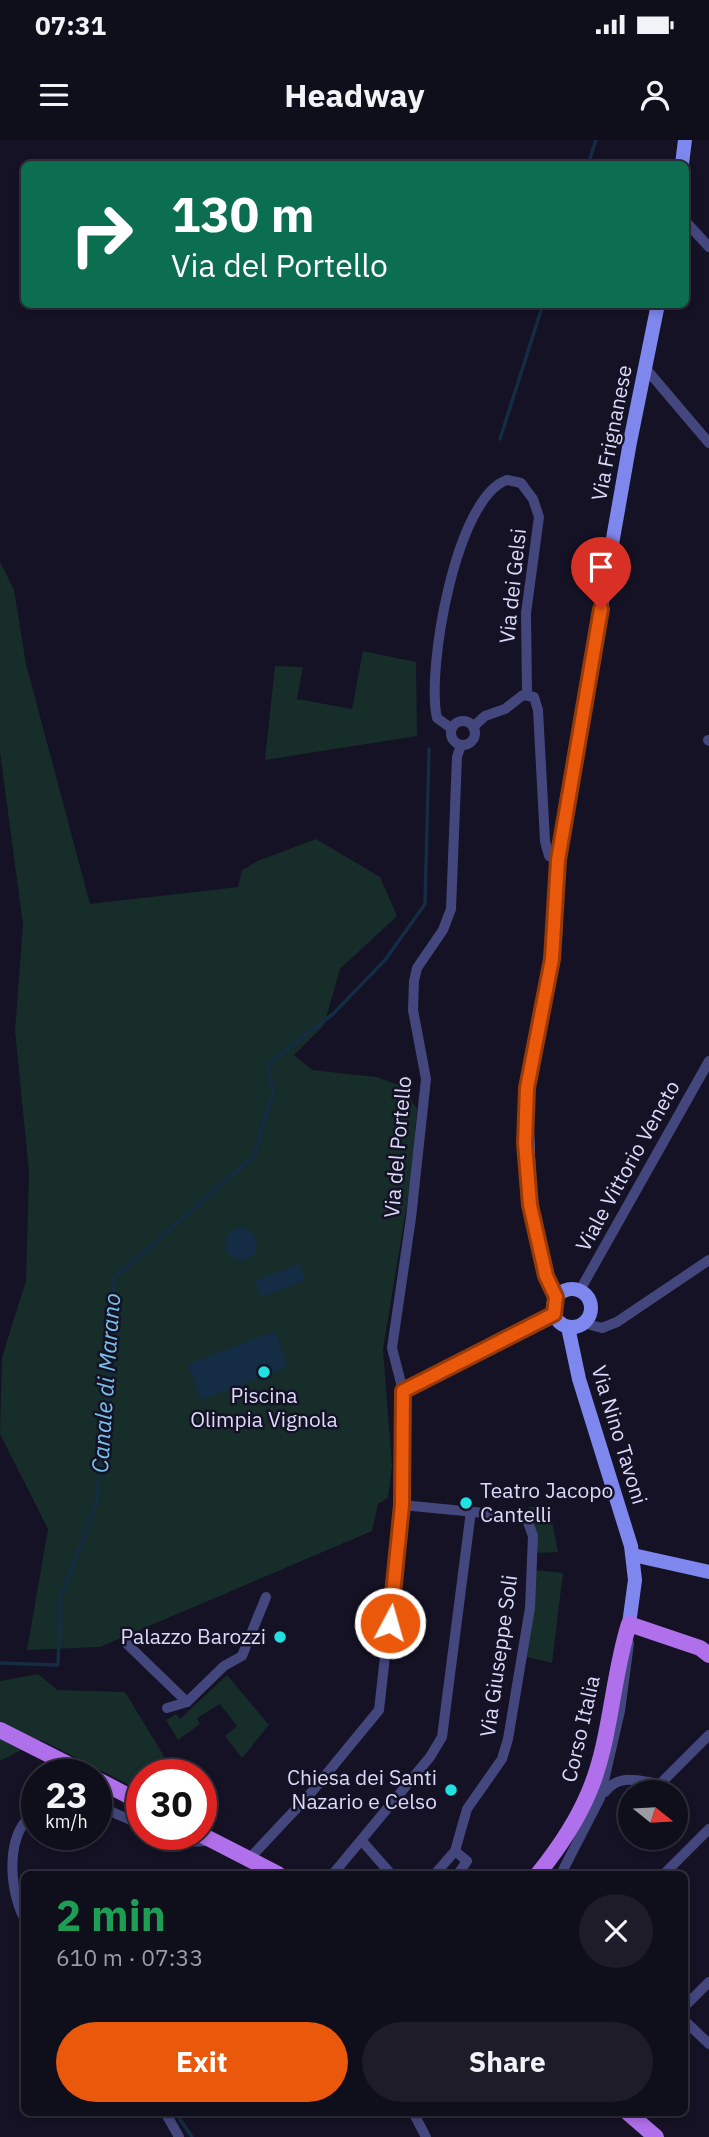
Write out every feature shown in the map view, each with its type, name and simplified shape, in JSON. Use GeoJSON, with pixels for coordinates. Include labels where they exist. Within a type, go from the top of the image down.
{"type":"FeatureCollection","features":[{"type":"Feature","properties":{"kind":"main road"},"geometry":{"type":"LineString","coordinates":[[682,161],[685,140]]}},
{"type":"Feature","properties":{"kind":"main road","name":"Via Frignanese"},"geometry":{"type":"LineString","coordinates":[[558,860],[630,442],[647,370],[657,308]]}},
{"type":"Feature","properties":{"kind":"main road"},"geometry":{"type":"LineString","coordinates":[[556,1297],[566,1289],[580,1290],[587,1296],[591,1305],[583,1323],[568,1327],[559,1322],[554,1314],[556,1297],[546,1276],[534,1227],[525,1143],[529,1071],[555,938],[558,860]]}},
{"type":"Feature","properties":{"kind":"main road","name":"Via Nino Tavoni"},"geometry":{"type":"LineString","coordinates":[[568,1327],[579,1380],[633,1555]]}},
{"type":"Feature","properties":{"kind":"main road"},"geometry":{"type":"LineString","coordinates":[[633,1555],[709,1572]]}},
{"type":"Feature","properties":{"kind":"main road","name":"Corso Italia"},"geometry":{"type":"LineString","coordinates":[[540,1871],[569,1830],[590,1792],[619,1656],[629,1623],[635,1580],[633,1555]]}},
{"type":"Feature","properties":{"kind":"main road"},"geometry":{"type":"LineString","coordinates":[[629,1623],[700,1648],[709,1655]]}},
{"type":"Feature","properties":{"kind":"main road"},"geometry":{"type":"LineString","coordinates":[[0,1730],[58,1759]]}},
{"type":"Feature","properties":{"kind":"main road"},"geometry":{"type":"LineString","coordinates":[[217,1843],[272,1871]]}},
{"type":"Feature","properties":{"kind":"main road"},"geometry":{"type":"LineString","coordinates":[[632,2116],[656,2137]]}},
{"type":"Feature","properties":{"kind":"street"},"geometry":{"type":"LineString","coordinates":[[689,225],[709,247]]}},
{"type":"Feature","properties":{"kind":"street"},"geometry":{"type":"LineString","coordinates":[[647,370],[709,443]]}},
{"type":"Feature","properties":{"kind":"street","name":"Via dei Gelsi"},"geometry":{"type":"LineString","coordinates":[[451,728],[437,718],[435,699],[439,637],[451,575],[485,498],[493,488],[507,480],[521,484],[533,499],[539,517],[527,605],[527,694]]}},
{"type":"Feature","properties":{"kind":"street"},"geometry":{"type":"LineString","coordinates":[[473,727],[460,721],[451,728],[452,740],[461,746],[473,740],[473,727],[485,716],[505,709],[527,694],[534,697],[538,710],[545,841],[549,856],[558,860]]}},
{"type":"Feature","properties":{"kind":"street","name":"Via del Portello"},"geometry":{"type":"LineString","coordinates":[[249,1859],[310,1794],[379,1710],[402,1505],[403,1391],[392,1348],[411,1218],[426,1079],[413,1010],[414,988],[417,968],[443,930],[451,909],[457,757],[461,746]]}},
{"type":"Feature","properties":{"kind":"street","name":"Viale Vittorio Veneto"},"geometry":{"type":"LineString","coordinates":[[580,1290],[709,1061]]}},
{"type":"Feature","properties":{"kind":"street"},"geometry":{"type":"LineString","coordinates":[[583,1323],[602,1328],[617,1322],[709,1260]]}},
{"type":"Feature","properties":{"kind":"street"},"geometry":{"type":"LineString","coordinates":[[403,1391],[554,1314]]}},
{"type":"Feature","properties":{"kind":"street"},"geometry":{"type":"LineString","coordinates":[[336,1871],[430,1757],[442,1737],[471,1511],[402,1505]]}},
{"type":"Feature","properties":{"kind":"street","name":"Via Giuseppe Soli"},"geometry":{"type":"LineString","coordinates":[[455,1851],[467,1809],[502,1759],[530,1608],[533,1536],[526,1517],[471,1511]]}},
{"type":"Feature","properties":{"kind":"street"},"geometry":{"type":"LineString","coordinates":[[167,1708],[187,1702],[224,1666],[242,1656],[266,1597]]}},
{"type":"Feature","properties":{"kind":"street","name":"Corso Italia"},"geometry":{"type":"LineString","coordinates":[[563,1871],[600,1798],[629,1658],[629,1623]]}},
{"type":"Feature","properties":{"kind":"street"},"geometry":{"type":"LineString","coordinates":[[126,1643],[187,1702]]}},
{"type":"Feature","properties":{"kind":"street"},"geometry":{"type":"LineString","coordinates":[[600,1798],[612,1783],[622,1779],[660,1784],[709,1735]]}},
{"type":"Feature","properties":{"kind":"street"},"geometry":{"type":"LineString","coordinates":[[21,1825],[15,1842],[14,1878],[21,1912]]}},
{"type":"Feature","properties":{"kind":"street"},"geometry":{"type":"LineString","coordinates":[[667,1871],[709,1829]]}},
{"type":"Feature","properties":{"kind":"street"},"geometry":{"type":"LineString","coordinates":[[362,1841],[388,1871]]}},
{"type":"Feature","properties":{"kind":"street"},"geometry":{"type":"LineString","coordinates":[[438,1871],[455,1851],[467,1861],[460,1871]]}},
{"type":"Feature","properties":{"kind":"street"},"geometry":{"type":"LineString","coordinates":[[688,2003],[709,1982]]}},
{"type":"Feature","properties":{"kind":"street"},"geometry":{"type":"LineString","coordinates":[[688,2024],[709,2044]]}},
{"type":"Feature","properties":{"kind":"street"},"geometry":{"type":"LineString","coordinates":[[168,2116],[179,2137]]}},
{"type":"Feature","properties":{"kind":"street"},"geometry":{"type":"LineString","coordinates":[[415,2116],[426,2137]]}},
{"type":"Feature","properties":{"kind":"green space"},"geometry":{"type":"Polygon","coordinates":[[[0,562],[14,590],[26,664],[90,904],[238,887],[242,870],[260,860],[316,839],[380,877],[397,916],[340,969],[324,1025],[294,1055],[312,1070],[376,1077],[402,1086],[417,1109],[411,1180],[383,1349],[392,1465],[388,1498],[378,1504],[372,1531],[100,1647],[27,1650],[48,1529],[0,1434],[2,1357],[26,1281],[29,1172],[15,1031],[23,925],[0,752],[0,562]]]}},
{"type":"Feature","properties":{"kind":"green space"},"geometry":{"type":"Polygon","coordinates":[[[363,651],[416,662],[417,736],[265,760],[275,666],[303,667],[297,699],[352,709],[363,651]]]}},
{"type":"Feature","properties":{"kind":"green space"},"geometry":{"type":"Polygon","coordinates":[[[549,1506],[558,1552],[538,1553],[528,1507],[549,1506]]]}},
{"type":"Feature","properties":{"kind":"green space"},"geometry":{"type":"Polygon","coordinates":[[[536,1570],[563,1573],[552,1663],[527,1657],[536,1570]]]}},
{"type":"Feature","properties":{"kind":"green space"},"geometry":{"type":"Polygon","coordinates":[[[38,1674],[57,1690],[125,1692],[166,1759],[126,1759],[126,1783],[112,1776],[112,1759],[78,1759],[41,1740],[0,1761],[0,1681],[38,1674]]]}},
{"type":"Feature","properties":{"kind":"green space"},"geometry":{"type":"Polygon","coordinates":[[[227,1675],[269,1725],[242,1758],[225,1736],[237,1726],[220,1704],[197,1718],[200,1724],[178,1740],[166,1720],[176,1714],[180,1719],[227,1675]]]}},
{"type":"Feature","properties":{"kind":"water"},"geometry":{"type":"Polygon","coordinates":[[[241,1228],[252,1233],[257,1244],[252,1255],[241,1260],[230,1255],[225,1244],[230,1233],[241,1228]]]}},
{"type":"Feature","properties":{"kind":"water"},"geometry":{"type":"Polygon","coordinates":[[[299,1264],[305,1280],[262,1297],[255,1281],[299,1264]]]}},
{"type":"Feature","properties":{"kind":"water"},"geometry":{"type":"Polygon","coordinates":[[[275,1331],[288,1367],[201,1400],[188,1364],[275,1331]]]}},
{"type":"Feature","properties":{"kind":"waterway","name":"Canale di Marano"},"geometry":{"type":"LineString","coordinates":[[589,161],[596,140]]}},
{"type":"Feature","properties":{"kind":"waterway","name":"Canale di Marano"},"geometry":{"type":"LineString","coordinates":[[500,439],[542,308]]}},
{"type":"Feature","properties":{"kind":"waterway","name":"Canale di Marano"},"geometry":{"type":"LineString","coordinates":[[0,1663],[58,1665],[60,1599],[96,1504],[110,1380],[114,1278],[254,1156],[273,1093],[268,1064],[333,1014],[385,960],[425,904],[429,749]]}},
{"type":"Feature","properties":{"kind":"waterway"},"geometry":{"type":"LineString","coordinates":[[178,2116],[192,2137]]}},
{"type":"Feature","properties":{"kind":"place","name":"Piscina Olimpia Vignola"},"geometry":{"type":"Point","coordinates":[264,1372]}},
{"type":"Feature","properties":{"kind":"place","name":"Teatro Jacopo Cantelli"},"geometry":{"type":"Point","coordinates":[466,1503]}},
{"type":"Feature","properties":{"kind":"place","name":"Palazzo Barozzi"},"geometry":{"type":"Point","coordinates":[280,1637]}},
{"type":"Feature","properties":{"kind":"place","name":"Chiesa dei Santi Nazario e Celso"},"geometry":{"type":"Point","coordinates":[451,1790]}},
{"type":"Feature","properties":{"kind":"route"},"geometry":{"type":"LineString","coordinates":[[390,1623],[402,1505],[403,1391],[554,1314],[553,1303],[556,1297],[546,1276],[530,1205],[525,1143],[527,1088],[531,1056],[552,959],[558,860],[601,609]]}}]}
